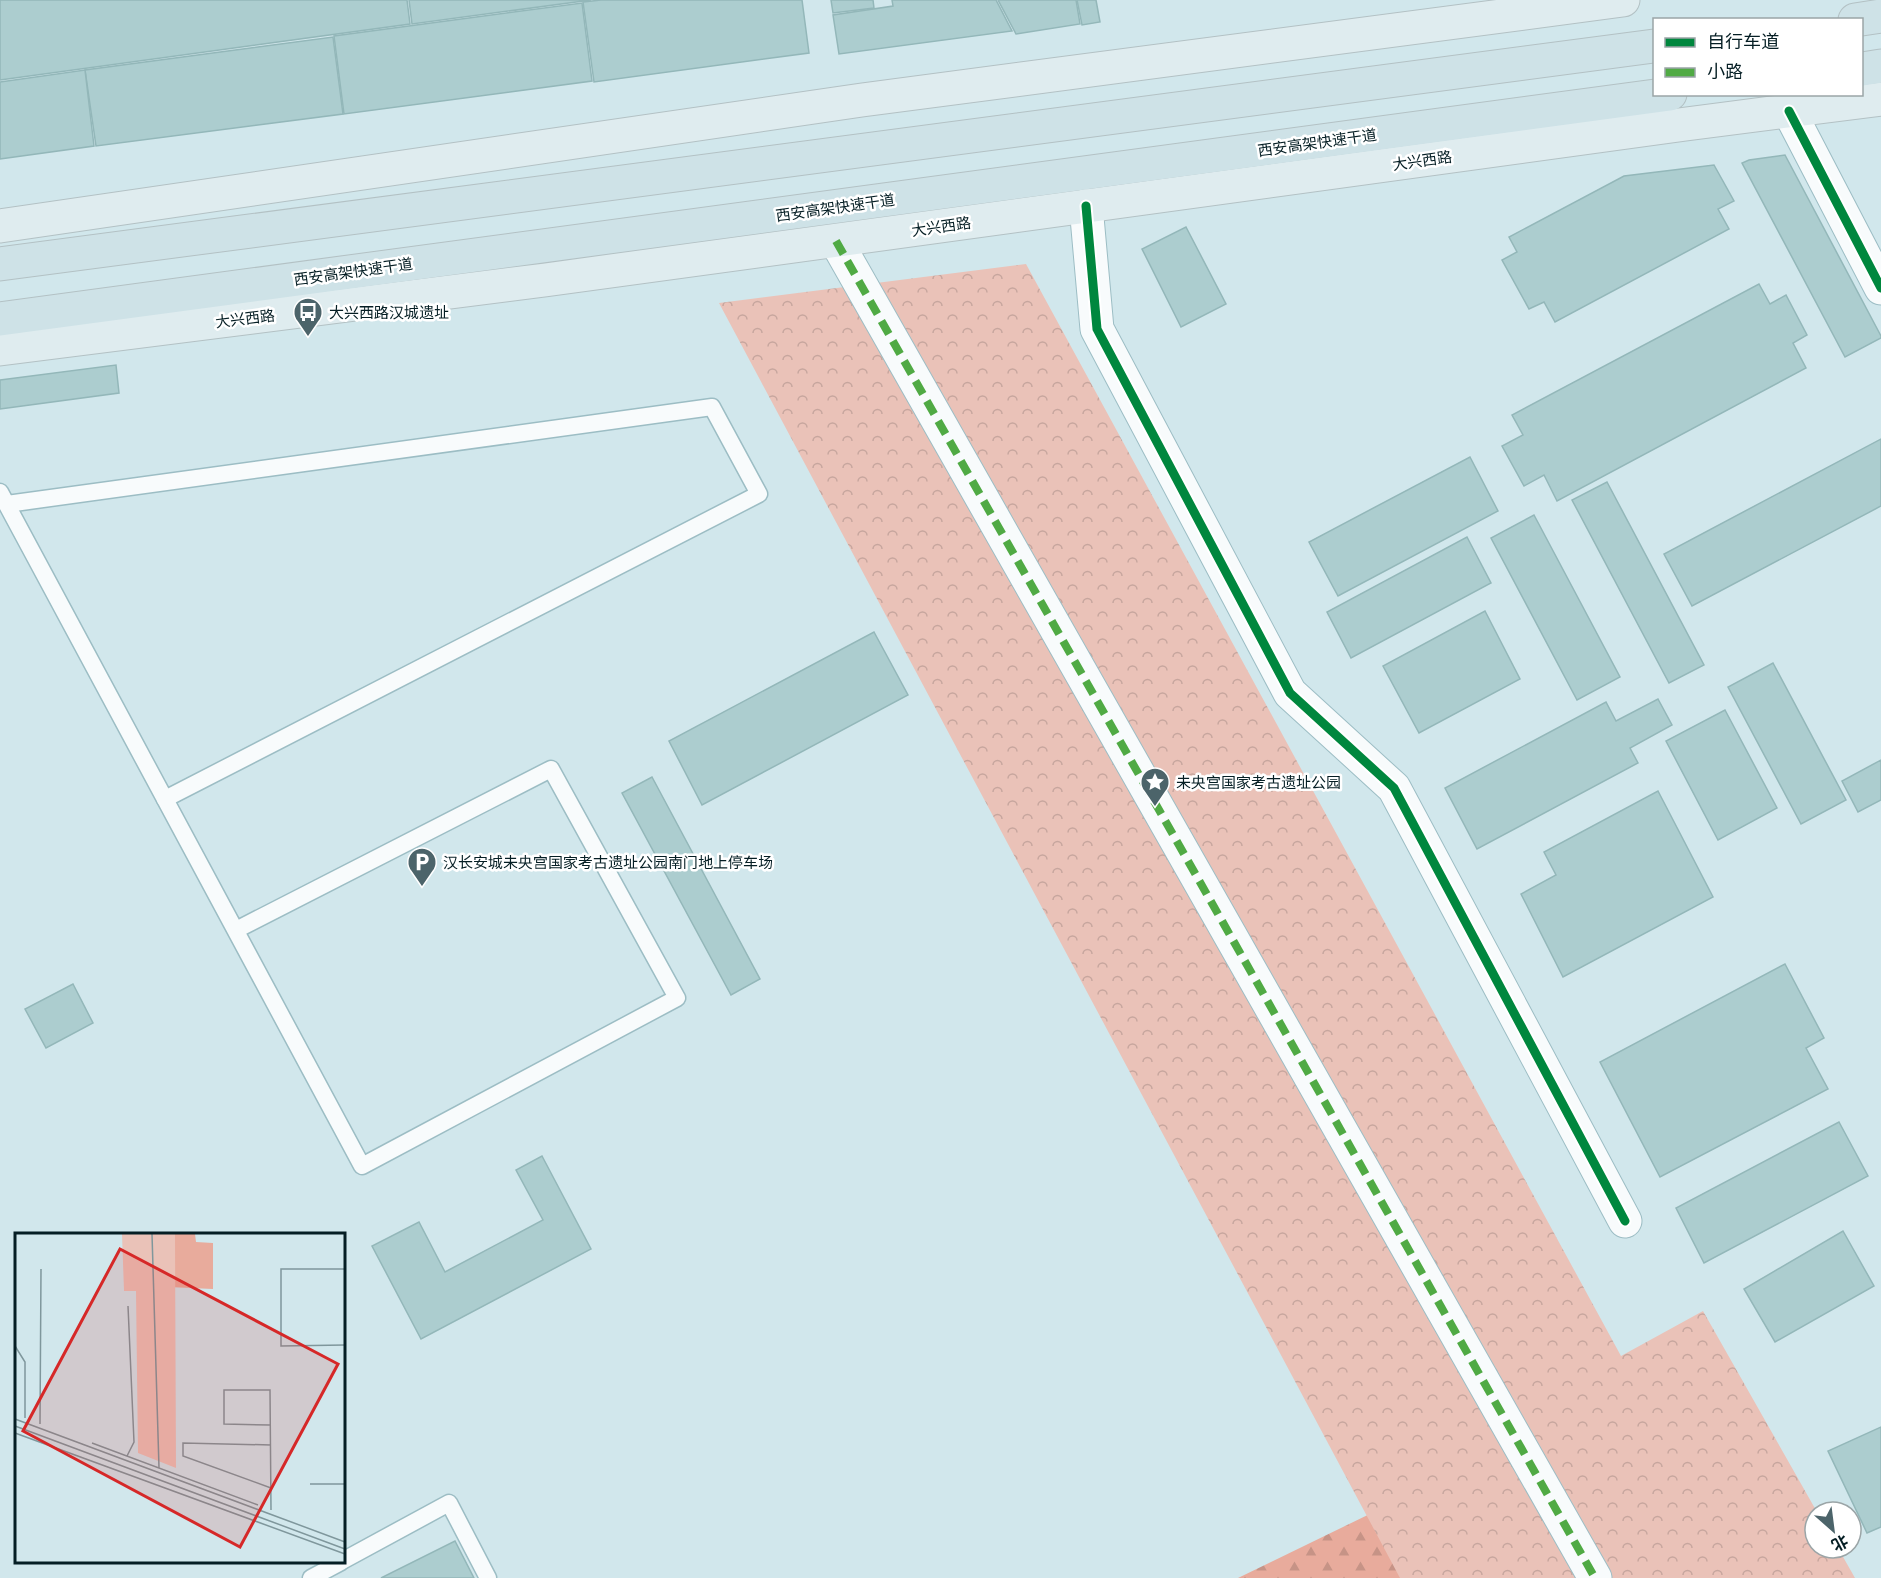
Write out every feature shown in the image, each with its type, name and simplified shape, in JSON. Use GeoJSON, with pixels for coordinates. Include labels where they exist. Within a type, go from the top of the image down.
{"type":"FeatureCollection","features":[{"type":"Feature","properties":{"kind":"highway"},"geometry":{"type":"LineString","coordinates":[[1863,19],[1881,16]]}},
{"type":"Feature","properties":{"kind":"highway"},"geometry":{"type":"LineString","coordinates":[[0,264],[1653,46]]}},
{"type":"Feature","properties":{"kind":"highway"},"geometry":{"type":"LineString","coordinates":[[1863,69],[1881,66]]}},
{"type":"Feature","properties":{"kind":"highway","name":"西安高架快速干道"},"geometry":{"type":"LineString","coordinates":[[0,319],[1655,96]]}},
{"type":"Feature","properties":{"kind":"main road"},"geometry":{"type":"LineString","coordinates":[[0,226],[862,100],[1623,0]]}},
{"type":"Feature","properties":{"kind":"main road","name":"大兴西路"},"geometry":{"type":"LineString","coordinates":[[0,349],[511,285],[1881,99]]}},
{"type":"Feature","properties":{"kind":"street"},"geometry":{"type":"LineString","coordinates":[[1789,111],[1881,288]]}},
{"type":"Feature","properties":{"kind":"street"},"geometry":{"type":"LineString","coordinates":[[1086,206],[1097,329],[1290,693],[1394,788],[1625,1221]]}},
{"type":"Feature","properties":{"kind":"street"},"geometry":{"type":"LineString","coordinates":[[836,241],[1595,1578]]}},
{"type":"Feature","properties":{"kind":"lane"},"geometry":{"type":"LineString","coordinates":[[165,799],[759,494],[712,407],[3,498],[362,1166],[677,998],[551,769],[236,930]]}},
{"type":"Feature","properties":{"kind":"lane"},"geometry":{"type":"LineString","coordinates":[[345,1559],[448,1503],[488,1578]]}},
{"type":"Feature","properties":{"kind":"lane"},"geometry":{"type":"LineString","coordinates":[[311,1578],[338,1563]]}},
{"type":"Feature","properties":{"kind":"green space","name":"未央宫国家考古遗址公园"},"geometry":{"type":"Polygon","coordinates":[[[1026,264],[1621,1356],[1703,1311],[1810,1500],[1803,1500],[1803,1560],[1845,1560],[1855,1578],[1400,1578],[719,303],[1026,264]]]}},
{"type":"Feature","properties":{"kind":"green space"},"geometry":{"type":"Polygon","coordinates":[[[1415,1492],[1461,1578],[1238,1578],[1415,1492]]]}},
{"type":"Feature","properties":{"kind":"building"},"geometry":{"type":"Polygon","coordinates":[[[0,0],[407,0],[410,24],[0,80],[0,0]]]}},
{"type":"Feature","properties":{"kind":"building"},"geometry":{"type":"Polygon","coordinates":[[[409,0],[591,0],[412,24],[409,0]]]}},
{"type":"Feature","properties":{"kind":"building"},"geometry":{"type":"Polygon","coordinates":[[[601,0],[802,0],[809,53],[594,82],[583,2],[601,0]]]}},
{"type":"Feature","properties":{"kind":"building"},"geometry":{"type":"Polygon","coordinates":[[[831,0],[873,0],[874,8],[833,13],[831,0]]]}},
{"type":"Feature","properties":{"kind":"building"},"geometry":{"type":"Polygon","coordinates":[[[892,0],[996,0],[1012,31],[839,54],[833,15],[893,6],[892,0]]]}},
{"type":"Feature","properties":{"kind":"building"},"geometry":{"type":"Polygon","coordinates":[[[998,0],[1076,0],[1080,24],[1016,34],[998,0]]]}},
{"type":"Feature","properties":{"kind":"building"},"geometry":{"type":"Polygon","coordinates":[[[1077,0],[1096,0],[1100,22],[1082,25],[1077,0]]]}},
{"type":"Feature","properties":{"kind":"building"},"geometry":{"type":"Polygon","coordinates":[[[582,3],[592,81],[344,114],[334,36],[582,3]]]}},
{"type":"Feature","properties":{"kind":"building"},"geometry":{"type":"Polygon","coordinates":[[[333,37],[343,114],[96,146],[85,70],[333,37]]]}},
{"type":"Feature","properties":{"kind":"building"},"geometry":{"type":"Polygon","coordinates":[[[85,70],[94,146],[0,159],[0,82],[85,70]]]}},
{"type":"Feature","properties":{"kind":"building"},"geometry":{"type":"Polygon","coordinates":[[[1785,155],[1881,336],[1845,357],[1742,163],[1785,155]]]}},
{"type":"Feature","properties":{"kind":"building"},"geometry":{"type":"Polygon","coordinates":[[[1714,165],[1734,201],[1718,209],[1729,229],[1555,322],[1544,302],[1529,309],[1502,260],[1517,252],[1509,237],[1624,176],[1714,165]]]}},
{"type":"Feature","properties":{"kind":"building"},"geometry":{"type":"Polygon","coordinates":[[[1186,227],[1226,304],[1181,327],[1142,249],[1186,227]]]}},
{"type":"Feature","properties":{"kind":"building"},"geometry":{"type":"Polygon","coordinates":[[[1759,284],[1770,304],[1786,295],[1807,335],[1793,343],[1806,368],[1557,501],[1544,475],[1524,486],[1502,446],[1523,435],[1512,415],[1759,284]]]}},
{"type":"Feature","properties":{"kind":"building"},"geometry":{"type":"Polygon","coordinates":[[[116,365],[119,393],[0,409],[0,380],[116,365]]]}},
{"type":"Feature","properties":{"kind":"building"},"geometry":{"type":"Polygon","coordinates":[[[1881,439],[1881,506],[1692,606],[1664,554],[1881,439]]]}},
{"type":"Feature","properties":{"kind":"building"},"geometry":{"type":"Polygon","coordinates":[[[1470,457],[1498,511],[1338,596],[1309,542],[1470,457]]]}},
{"type":"Feature","properties":{"kind":"building"},"geometry":{"type":"Polygon","coordinates":[[[1607,482],[1704,665],[1669,683],[1572,500],[1607,482]]]}},
{"type":"Feature","properties":{"kind":"building"},"geometry":{"type":"Polygon","coordinates":[[[1534,515],[1620,677],[1577,700],[1491,538],[1534,515]]]}},
{"type":"Feature","properties":{"kind":"building"},"geometry":{"type":"Polygon","coordinates":[[[1467,537],[1491,583],[1351,658],[1327,612],[1467,537]]]}},
{"type":"Feature","properties":{"kind":"building"},"geometry":{"type":"Polygon","coordinates":[[[1485,611],[1520,679],[1419,733],[1383,666],[1485,611]]]}},
{"type":"Feature","properties":{"kind":"building"},"geometry":{"type":"Polygon","coordinates":[[[874,632],[908,695],[702,805],[669,741],[874,632]]]}},
{"type":"Feature","properties":{"kind":"building"},"geometry":{"type":"Polygon","coordinates":[[[1773,663],[1846,800],[1801,824],[1728,687],[1773,663]]]}},
{"type":"Feature","properties":{"kind":"building"},"geometry":{"type":"Polygon","coordinates":[[[1658,699],[1672,725],[1630,748],[1638,763],[1477,849],[1445,788],[1606,702],[1616,721],[1658,699]]]}},
{"type":"Feature","properties":{"kind":"building"},"geometry":{"type":"Polygon","coordinates":[[[1725,710],[1777,808],[1718,840],[1666,741],[1725,710]]]}},
{"type":"Feature","properties":{"kind":"building"},"geometry":{"type":"Polygon","coordinates":[[[1881,760],[1881,800],[1858,812],[1842,781],[1881,760]]]}},
{"type":"Feature","properties":{"kind":"building"},"geometry":{"type":"Polygon","coordinates":[[[652,777],[760,979],[731,995],[622,793],[652,777]]]}},
{"type":"Feature","properties":{"kind":"building"},"geometry":{"type":"Polygon","coordinates":[[[1658,791],[1713,897],[1563,977],[1521,894],[1556,875],[1544,852],[1658,791]]]}},
{"type":"Feature","properties":{"kind":"building"},"geometry":{"type":"Polygon","coordinates":[[[1785,964],[1824,1038],[1806,1048],[1828,1089],[1660,1177],[1600,1062],[1785,964]]]}},
{"type":"Feature","properties":{"kind":"building"},"geometry":{"type":"Polygon","coordinates":[[[73,984],[93,1023],[46,1048],[25,1009],[73,984]]]}},
{"type":"Feature","properties":{"kind":"building"},"geometry":{"type":"Polygon","coordinates":[[[1839,1122],[1868,1176],[1704,1263],[1676,1208],[1839,1122]]]}},
{"type":"Feature","properties":{"kind":"building"},"geometry":{"type":"Polygon","coordinates":[[[542,1156],[591,1249],[421,1339],[372,1246],[419,1222],[445,1272],[543,1220],[516,1170],[542,1156]]]}},
{"type":"Feature","properties":{"kind":"building"},"geometry":{"type":"Polygon","coordinates":[[[1843,1231],[1874,1286],[1775,1342],[1744,1289],[1843,1231]]]}},
{"type":"Feature","properties":{"kind":"building"},"geometry":{"type":"Polygon","coordinates":[[[1881,1427],[1881,1527],[1867,1533],[1863,1525],[1863,1500],[1851,1500],[1828,1451],[1881,1427]]]}},
{"type":"Feature","properties":{"kind":"building"},"geometry":{"type":"Polygon","coordinates":[[[455,1541],[474,1578],[381,1578],[455,1541]]]}},
{"type":"Feature","properties":{"kind":"marked path"},"geometry":{"type":"LineString","coordinates":[[836,241],[1595,1578]]}},
{"type":"Feature","properties":{"kind":"cycle path"},"geometry":{"type":"LineString","coordinates":[[1789,111],[1881,288]]}},
{"type":"Feature","properties":{"kind":"cycle path"},"geometry":{"type":"LineString","coordinates":[[1086,206],[1097,329],[1290,693],[1394,788],[1625,1221]]}},
{"type":"Feature","properties":{"kind":"place","name":"大兴西路汉城遗址"},"geometry":{"type":"Point","coordinates":[308,338]}},
{"type":"Feature","properties":{"kind":"place","name":"未央宫国家考古遗址公园"},"geometry":{"type":"Point","coordinates":[1155,808]}},
{"type":"Feature","properties":{"kind":"place","name":"汉长安城未央宫国家考古遗址公园南门地上停车场"},"geometry":{"type":"Point","coordinates":[422,888]}}]}
